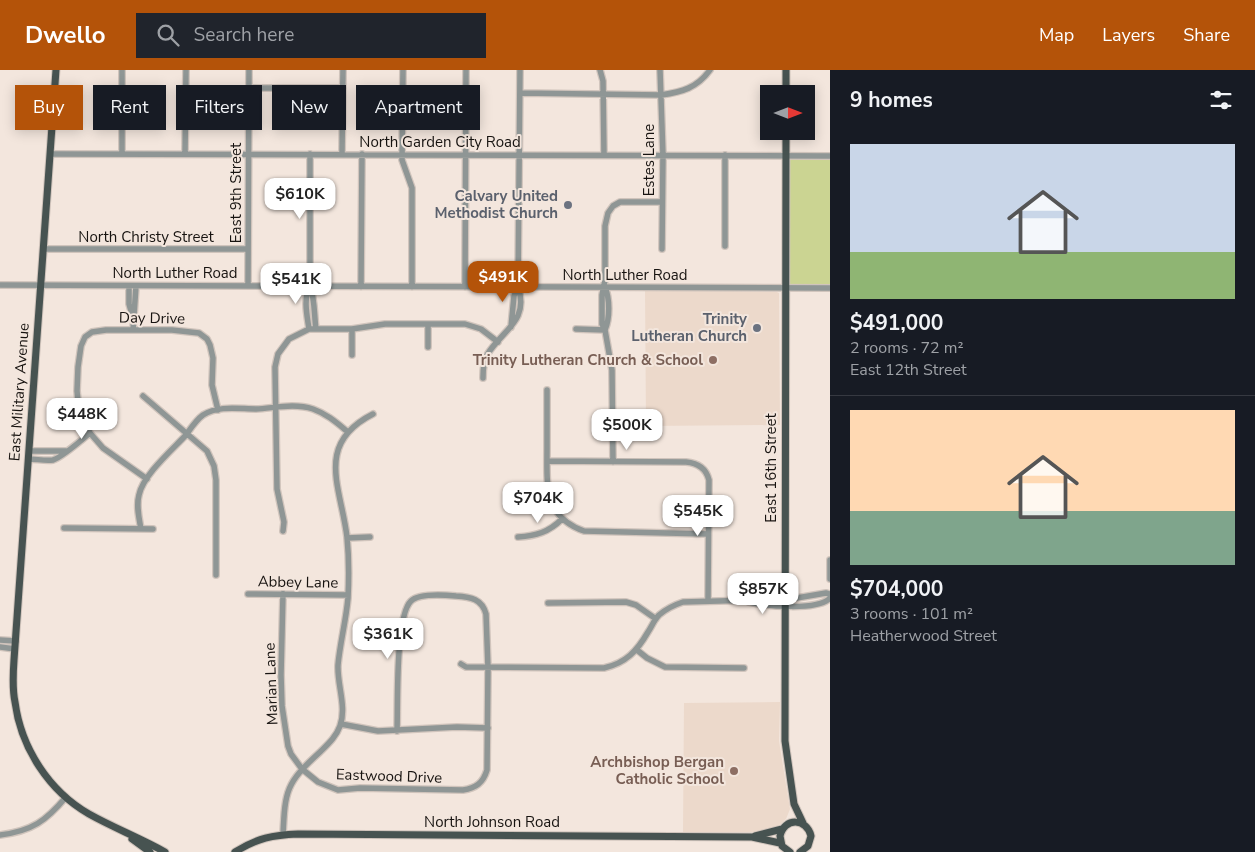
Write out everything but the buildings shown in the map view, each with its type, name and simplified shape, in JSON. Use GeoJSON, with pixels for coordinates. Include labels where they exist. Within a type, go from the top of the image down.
{"type":"FeatureCollection","features":[{"type":"Feature","properties":{"kind":"main road","name":"East Military Avenue"},"geometry":{"type":"LineString","coordinates":[[56,70],[28,451],[15,645],[14,691],[20,726],[35,760],[50,781],[66,797],[88,813],[164,852]]}},
{"type":"Feature","properties":{"kind":"main road"},"geometry":{"type":"LineString","coordinates":[[786,70],[786,85]]}},
{"type":"Feature","properties":{"kind":"main road","name":"East 16th Street"},"geometry":{"type":"LineString","coordinates":[[786,140],[785,741],[794,804],[800,819],[808,829],[811,839],[808,846],[801,852]]}},
{"type":"Feature","properties":{"kind":"main road","name":"East 16th Street"},"geometry":{"type":"LineString","coordinates":[[789,823],[794,804]]}},
{"type":"Feature","properties":{"kind":"main road"},"geometry":{"type":"LineString","coordinates":[[787,851],[780,843],[782,829],[789,823],[797,822],[803,824]]}},
{"type":"Feature","properties":{"kind":"main road","name":"North Johnson Road"},"geometry":{"type":"LineString","coordinates":[[752,837],[782,829]]}},
{"type":"Feature","properties":{"kind":"main road"},"geometry":{"type":"LineString","coordinates":[[124,832],[150,852]]}},
{"type":"Feature","properties":{"kind":"main road","name":"North Johnson Road"},"geometry":{"type":"LineString","coordinates":[[235,852],[264,838],[283,835],[752,837],[780,843]]}},
{"type":"Feature","properties":{"kind":"street"},"geometry":{"type":"LineString","coordinates":[[122,70],[122,154]]}},
{"type":"Feature","properties":{"kind":"street"},"geometry":{"type":"LineString","coordinates":[[185,154],[186,70]]}},
{"type":"Feature","properties":{"kind":"street","name":"East 9th Street"},"geometry":{"type":"LineString","coordinates":[[249,70],[249,85]]}},
{"type":"Feature","properties":{"kind":"street"},"geometry":{"type":"LineString","coordinates":[[343,70],[343,85]]}},
{"type":"Feature","properties":{"kind":"street"},"geometry":{"type":"LineString","coordinates":[[403,70],[402,154],[404,169],[412,188],[412,287]]}},
{"type":"Feature","properties":{"kind":"street"},"geometry":{"type":"LineString","coordinates":[[465,287],[466,70]]}},
{"type":"Feature","properties":{"kind":"street"},"geometry":{"type":"LineString","coordinates":[[482,378],[487,355],[510,327],[514,296],[518,287],[520,70]]}},
{"type":"Feature","properties":{"kind":"street"},"geometry":{"type":"LineString","coordinates":[[600,70],[603,81],[604,155]]}},
{"type":"Feature","properties":{"kind":"street","name":"Estes Lane"},"geometry":{"type":"LineString","coordinates":[[660,70],[663,155],[662,249]]}},
{"type":"Feature","properties":{"kind":"street"},"geometry":{"type":"LineString","coordinates":[[520,93],[661,95],[679,93],[701,81],[710,70]]}},
{"type":"Feature","properties":{"kind":"street","name":"East 9th Street"},"geometry":{"type":"LineString","coordinates":[[248,130],[248,286]]}},
{"type":"Feature","properties":{"kind":"street"},"geometry":{"type":"LineString","coordinates":[[342,130],[342,154]]}},
{"type":"Feature","properties":{"kind":"street","name":"North Garden City Road"},"geometry":{"type":"LineString","coordinates":[[50,154],[830,156]]}},
{"type":"Feature","properties":{"kind":"street"},"geometry":{"type":"LineString","coordinates":[[310,154],[310,286],[313,294],[313,313],[316,329]]}},
{"type":"Feature","properties":{"kind":"street"},"geometry":{"type":"LineString","coordinates":[[361,286],[362,154]]}},
{"type":"Feature","properties":{"kind":"street"},"geometry":{"type":"LineString","coordinates":[[725,155],[725,246]]}},
{"type":"Feature","properties":{"kind":"street"},"geometry":{"type":"LineString","coordinates":[[613,462],[612,370],[605,330],[608,324],[608,294],[605,287],[605,226],[608,213],[613,206],[620,202],[662,202]]}},
{"type":"Feature","properties":{"kind":"street","name":"North Christy Street"},"geometry":{"type":"LineString","coordinates":[[43,249],[248,249]]}},
{"type":"Feature","properties":{"kind":"street","name":"North Luther Road"},"geometry":{"type":"LineString","coordinates":[[0,285],[830,288]]}},
{"type":"Feature","properties":{"kind":"street"},"geometry":{"type":"LineString","coordinates":[[129,286],[129,304],[133,318]]}},
{"type":"Feature","properties":{"kind":"street"},"geometry":{"type":"LineString","coordinates":[[133,330],[136,286]]}},
{"type":"Feature","properties":{"kind":"street"},"geometry":{"type":"LineString","coordinates":[[309,329],[306,313],[307,292],[310,286]]}},
{"type":"Feature","properties":{"kind":"street"},"geometry":{"type":"LineString","coordinates":[[283,531],[284,522],[277,489],[276,367],[278,354],[288,339],[309,329],[352,329],[384,324],[465,324],[481,329],[498,342]]}},
{"type":"Feature","properties":{"kind":"street"},"geometry":{"type":"LineString","coordinates":[[428,324],[428,346]]}},
{"type":"Feature","properties":{"kind":"street"},"geometry":{"type":"LineString","coordinates":[[352,329],[352,355]]}},
{"type":"Feature","properties":{"kind":"street"},"geometry":{"type":"LineString","coordinates":[[576,329],[605,330]]}},
{"type":"Feature","properties":{"kind":"street","name":"Day Drive"},"geometry":{"type":"LineString","coordinates":[[90,433],[79,410],[77,401],[78,367],[81,346],[85,337],[99,330],[190,331],[199,333],[207,339],[210,345],[213,358],[212,385],[218,410]]}},
{"type":"Feature","properties":{"kind":"street"},"geometry":{"type":"LineString","coordinates":[[547,390],[546,480],[550,499],[562,519],[577,529],[596,532],[708,534]]}},
{"type":"Feature","properties":{"kind":"street"},"geometry":{"type":"LineString","coordinates":[[143,396],[207,451],[214,466],[216,480],[216,574]]}},
{"type":"Feature","properties":{"kind":"street"},"geometry":{"type":"LineString","coordinates":[[141,529],[138,516],[138,496],[141,488],[153,471],[203,415],[218,410],[303,407],[332,418],[348,432]]}},
{"type":"Feature","properties":{"kind":"street"},"geometry":{"type":"LineString","coordinates":[[283,835],[286,797],[289,786],[302,769],[332,741],[341,724],[338,666],[348,595],[347,538],[334,474],[339,448],[348,432],[353,426],[373,414]]}},
{"type":"Feature","properties":{"kind":"street"},"geometry":{"type":"LineString","coordinates":[[28,459],[56,459],[61,457],[90,433],[114,457],[147,479]]}},
{"type":"Feature","properties":{"kind":"street"},"geometry":{"type":"LineString","coordinates":[[28,451],[66,451]]}},
{"type":"Feature","properties":{"kind":"street"},"geometry":{"type":"LineString","coordinates":[[547,460],[693,462],[706,470],[709,480],[708,602]]}},
{"type":"Feature","properties":{"kind":"street"},"geometry":{"type":"LineString","coordinates":[[518,537],[540,535],[562,519]]}},
{"type":"Feature","properties":{"kind":"street"},"geometry":{"type":"LineString","coordinates":[[64,528],[153,529]]}},
{"type":"Feature","properties":{"kind":"street"},"geometry":{"type":"LineString","coordinates":[[347,538],[370,537]]}},
{"type":"Feature","properties":{"kind":"street"},"geometry":{"type":"LineString","coordinates":[[830,560],[830,579]]}},
{"type":"Feature","properties":{"kind":"street"},"geometry":{"type":"LineString","coordinates":[[461,664],[466,667],[488,668],[604,668],[623,661],[637,650],[656,619],[667,609],[675,605],[687,602],[744,601],[758,604],[784,602],[826,593],[830,594]]}},
{"type":"Feature","properties":{"kind":"street","name":"Abbey Lane"},"geometry":{"type":"LineString","coordinates":[[248,594],[348,595]]}},
{"type":"Feature","properties":{"kind":"street","name":"Marian Lane"},"geometry":{"type":"LineString","coordinates":[[283,594],[282,706],[288,746],[291,754],[302,769]]}},
{"type":"Feature","properties":{"kind":"street"},"geometry":{"type":"LineString","coordinates":[[341,724],[378,731],[397,731],[457,727],[488,728],[486,614],[480,602],[468,597],[449,596],[417,597],[412,600],[406,611],[399,653],[397,731]]}},
{"type":"Feature","properties":{"kind":"street"},"geometry":{"type":"LineString","coordinates":[[784,602],[812,605],[828,601],[830,598]]}},
{"type":"Feature","properties":{"kind":"street"},"geometry":{"type":"LineString","coordinates":[[548,603],[626,602],[636,605],[656,619]]}},
{"type":"Feature","properties":{"kind":"street"},"geometry":{"type":"LineString","coordinates":[[0,640],[15,645]]}},
{"type":"Feature","properties":{"kind":"street"},"geometry":{"type":"LineString","coordinates":[[0,647],[15,645]]}},
{"type":"Feature","properties":{"kind":"street"},"geometry":{"type":"LineString","coordinates":[[637,650],[665,668],[744,668]]}},
{"type":"Feature","properties":{"kind":"street","name":"Eastwood Drive"},"geometry":{"type":"LineString","coordinates":[[302,769],[318,782],[338,790],[360,788],[462,790],[480,784],[487,770],[488,728]]}},
{"type":"Feature","properties":{"kind":"street"},"geometry":{"type":"LineString","coordinates":[[0,835],[19,832],[45,820],[66,797]]}},
{"type":"Feature","properties":{"kind":"shaded area","name":"Trinity Lutheran Church & School"},"geometry":{"type":"Polygon","coordinates":[[[645,289],[779,293],[780,425],[646,426],[645,289]]]}},
{"type":"Feature","properties":{"kind":"shaded area","name":"Archbishop Bergan Catholic School"},"geometry":{"type":"Polygon","coordinates":[[[780,702],[779,741],[790,809],[786,819],[776,828],[761,832],[683,832],[684,703],[780,702]]]}},
{"type":"Feature","properties":{"kind":"green space"},"geometry":{"type":"Polygon","coordinates":[[[790,159],[830,159],[830,285],[790,284],[790,159]]]}},
{"type":"Feature","properties":{"kind":"place","name":"Calvary United Methodist Church"},"geometry":{"type":"Point","coordinates":[568,205]}},
{"type":"Feature","properties":{"kind":"place","name":"Trinity Lutheran Church"},"geometry":{"type":"Point","coordinates":[757,328]}},
{"type":"Feature","properties":{"kind":"place","name":"Trinity Lutheran Church & School"},"geometry":{"type":"Point","coordinates":[713,360]}},
{"type":"Feature","properties":{"kind":"place","name":"Archbishop Bergan Catholic School"},"geometry":{"type":"Point","coordinates":[734,771]}}]}
